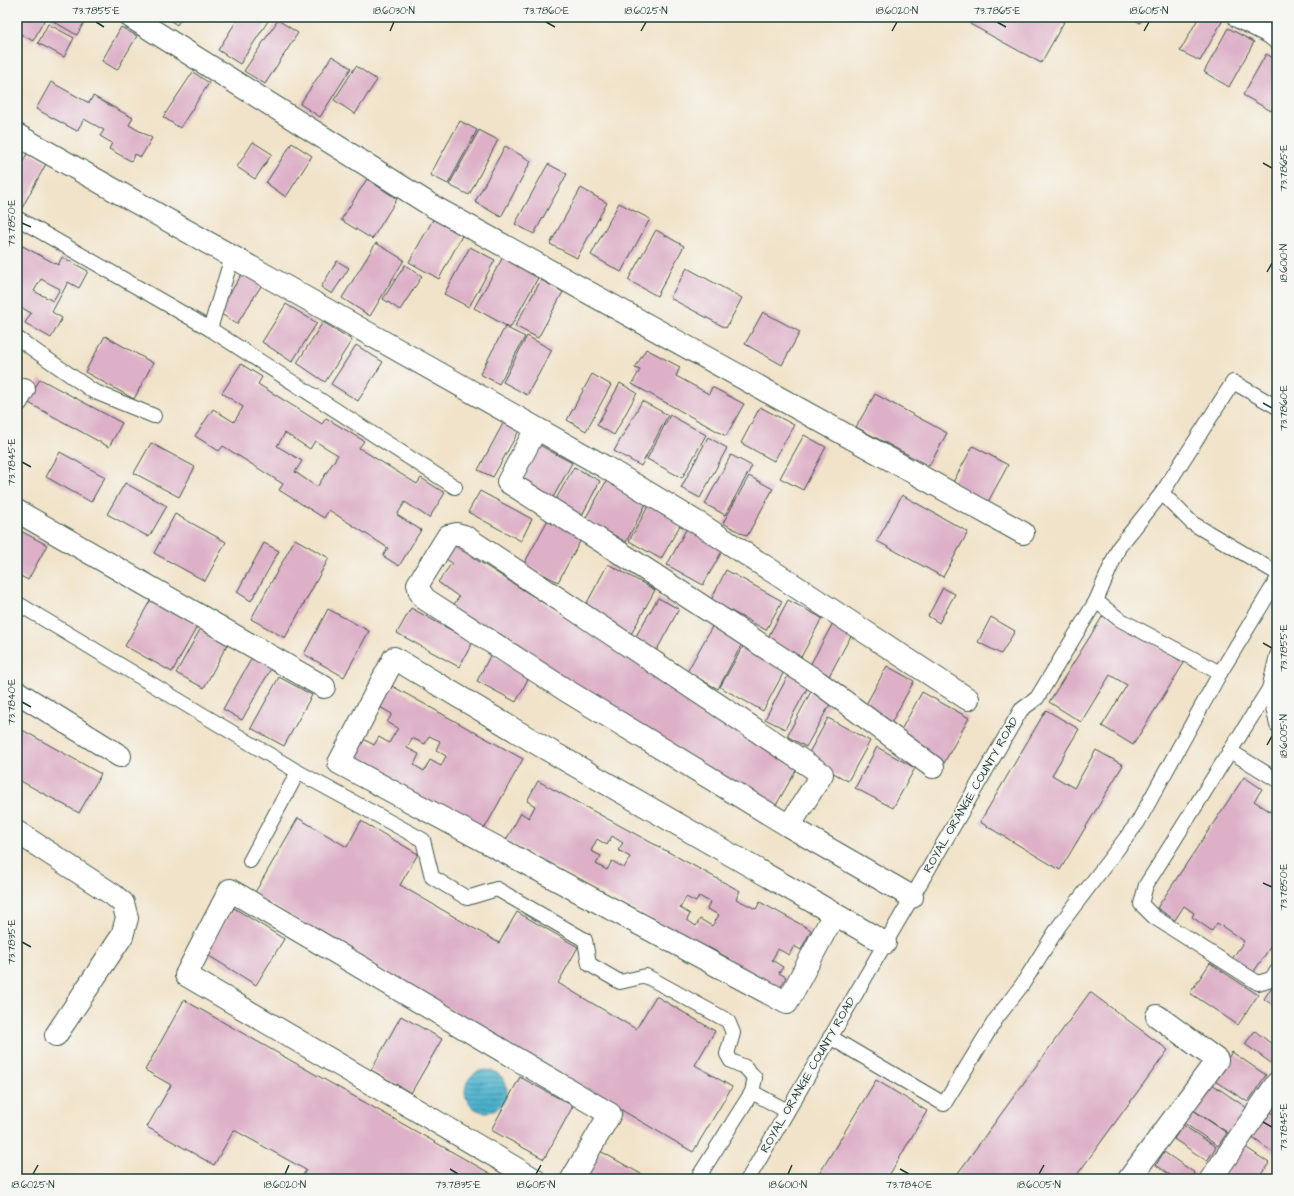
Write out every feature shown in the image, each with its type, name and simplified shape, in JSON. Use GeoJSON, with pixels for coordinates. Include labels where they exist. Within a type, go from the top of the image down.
{"type":"FeatureCollection","features":[{"type":"Feature","properties":{"kind":"street"},"geometry":{"type":"LineString","coordinates":[[131,17],[434,207],[1023,533]]}},
{"type":"Feature","properties":{"kind":"street"},"geometry":{"type":"LineString","coordinates":[[1239,17],[1271,33],[1277,38]]}},
{"type":"Feature","properties":{"kind":"street"},"geometry":{"type":"LineString","coordinates":[[17,135],[605,467],[703,526],[968,699]]}},
{"type":"Feature","properties":{"kind":"street"},"geometry":{"type":"LineString","coordinates":[[536,429],[508,482],[633,561],[818,682],[933,767]]}},
{"type":"Feature","properties":{"kind":"street"},"geometry":{"type":"LineString","coordinates":[[17,510],[324,686]]}},
{"type":"Feature","properties":{"kind":"street"},"geometry":{"type":"LineString","coordinates":[[788,826],[822,774],[464,536],[457,534],[448,536],[418,584],[420,592],[425,599],[567,691],[788,826],[912,897]]}},
{"type":"Feature","properties":{"kind":"street"},"geometry":{"type":"LineString","coordinates":[[834,914],[787,1003],[339,763],[394,658],[543,747],[885,943]]}},
{"type":"Feature","properties":{"kind":"street"},"geometry":{"type":"LineString","coordinates":[[17,692],[120,756]]}},
{"type":"Feature","properties":{"kind":"street"},"geometry":{"type":"LineString","coordinates":[[17,832],[112,894],[123,903],[127,918],[122,936],[56,1035]]}},
{"type":"Feature","properties":{"kind":"street"},"geometry":{"type":"LineString","coordinates":[[534,1179],[186,975],[230,890],[610,1114],[572,1179]]}},
{"type":"Feature","properties":{"kind":"street"},"geometry":{"type":"LineString","coordinates":[[1129,1179],[1217,1060],[1157,1016]]}},
{"type":"Feature","properties":{"kind":"street"},"geometry":{"type":"LineString","coordinates":[[1211,1179],[1277,1083]]}},
{"type":"Feature","properties":{"kind":"lane"},"geometry":{"type":"LineString","coordinates":[[17,218],[210,329],[455,487]]}},
{"type":"Feature","properties":{"kind":"lane"},"geometry":{"type":"LineString","coordinates":[[210,329],[232,257]]}},
{"type":"Feature","properties":{"kind":"lane"},"geometry":{"type":"LineString","coordinates":[[17,338],[93,391],[154,416]]}},
{"type":"Feature","properties":{"kind":"lane","name":"ROYAL ORANGE COUNTY ROAD"},"geometry":{"type":"LineString","coordinates":[[748,1179],[1021,710],[1037,698],[1096,601],[1119,547],[1162,493],[1234,382],[1277,407]]}},
{"type":"Feature","properties":{"kind":"lane"},"geometry":{"type":"LineString","coordinates":[[1162,493],[1192,523],[1277,573]]}},
{"type":"Feature","properties":{"kind":"lane"},"geometry":{"type":"LineString","coordinates":[[830,1037],[944,1104],[996,1019],[1022,985],[1059,926],[1138,822],[1220,673],[1277,580]]}},
{"type":"Feature","properties":{"kind":"lane"},"geometry":{"type":"LineString","coordinates":[[1096,601],[1119,619],[1220,673]]}},
{"type":"Feature","properties":{"kind":"lane"},"geometry":{"type":"LineString","coordinates":[[17,603],[298,772],[422,840],[432,877],[467,898],[497,889],[585,940],[589,964],[620,982],[646,976],[728,1021],[733,1033],[727,1054],[731,1061],[745,1067],[755,1078],[752,1092],[699,1176],[705,1179]]}},
{"type":"Feature","properties":{"kind":"lane"},"geometry":{"type":"LineString","coordinates":[[1277,655],[1268,689],[1146,885],[1141,904],[1154,918],[1258,983],[1271,979],[1277,971]]}},
{"type":"Feature","properties":{"kind":"lane"},"geometry":{"type":"LineString","coordinates":[[1268,689],[1277,725]]}},
{"type":"Feature","properties":{"kind":"lane"},"geometry":{"type":"LineString","coordinates":[[1230,751],[1277,780]]}},
{"type":"Feature","properties":{"kind":"lane"},"geometry":{"type":"LineString","coordinates":[[250,861],[298,772]]}},
{"type":"Feature","properties":{"kind":"lane"},"geometry":{"type":"LineString","coordinates":[[752,1092],[787,1111]]}},
{"type":"Feature","properties":{"kind":"water"},"geometry":{"type":"Polygon","coordinates":[[[486,1070],[501,1076],[507,1091],[501,1106],[486,1112],[471,1106],[465,1091],[471,1076],[486,1070]]]}},
{"type":"Feature","properties":{"kind":"building"},"geometry":{"type":"Polygon","coordinates":[[[20,17],[46,17],[33,41],[17,32],[17,23],[20,17]]]}},
{"type":"Feature","properties":{"kind":"building"},"geometry":{"type":"Polygon","coordinates":[[[52,17],[87,17],[77,35],[51,20],[52,17]]]}},
{"type":"Feature","properties":{"kind":"building"},"geometry":{"type":"Polygon","coordinates":[[[165,17],[182,17],[177,25],[165,17]]]}},
{"type":"Feature","properties":{"kind":"building"},"geometry":{"type":"Polygon","coordinates":[[[239,17],[270,18],[240,64],[218,50],[239,17]]]}},
{"type":"Feature","properties":{"kind":"building"},"geometry":{"type":"Polygon","coordinates":[[[973,17],[1054,17],[1064,22],[1041,63],[970,24],[973,17]]]}},
{"type":"Feature","properties":{"kind":"building"},"geometry":{"type":"Polygon","coordinates":[[[1130,17],[1143,17],[1140,23],[1130,17]]]}},
{"type":"Feature","properties":{"kind":"building"},"geometry":{"type":"Polygon","coordinates":[[[1199,17],[1224,18],[1200,61],[1180,51],[1199,17]]]}},
{"type":"Feature","properties":{"kind":"building"},"geometry":{"type":"Polygon","coordinates":[[[1273,17],[1277,17],[1277,27],[1269,23],[1273,17]]]}},
{"type":"Feature","properties":{"kind":"building"},"geometry":{"type":"Polygon","coordinates":[[[278,20],[298,33],[265,84],[244,71],[278,20]]]}},
{"type":"Feature","properties":{"kind":"building"},"geometry":{"type":"Polygon","coordinates":[[[48,24],[74,38],[64,57],[38,43],[48,24]]]}},
{"type":"Feature","properties":{"kind":"building"},"geometry":{"type":"Polygon","coordinates":[[[121,27],[137,36],[117,70],[102,61],[121,27]]]}},
{"type":"Feature","properties":{"kind":"building"},"geometry":{"type":"Polygon","coordinates":[[[1228,28],[1254,42],[1229,87],[1204,72],[1228,28]]]}},
{"type":"Feature","properties":{"kind":"building"},"geometry":{"type":"Polygon","coordinates":[[[1266,54],[1277,60],[1277,100],[1271,111],[1243,95],[1266,54]]]}},
{"type":"Feature","properties":{"kind":"building"},"geometry":{"type":"Polygon","coordinates":[[[332,56],[351,68],[320,117],[300,104],[332,56]]]}},
{"type":"Feature","properties":{"kind":"building"},"geometry":{"type":"Polygon","coordinates":[[[356,66],[377,80],[355,114],[334,100],[356,66]]]}},
{"type":"Feature","properties":{"kind":"building"},"geometry":{"type":"Polygon","coordinates":[[[193,72],[209,83],[180,128],[163,117],[193,72]]]}},
{"type":"Feature","properties":{"kind":"building"},"geometry":{"type":"Polygon","coordinates":[[[51,82],[89,103],[93,96],[133,118],[129,125],[152,138],[141,157],[135,154],[131,161],[109,149],[112,143],[100,136],[104,130],[84,119],[77,131],[36,109],[51,82]]]}},
{"type":"Feature","properties":{"kind":"building"},"geometry":{"type":"Polygon","coordinates":[[[460,121],[477,130],[448,184],[430,175],[460,121]]]}},
{"type":"Feature","properties":{"kind":"building"},"geometry":{"type":"Polygon","coordinates":[[[479,130],[498,140],[469,195],[449,185],[479,130]]]}},
{"type":"Feature","properties":{"kind":"building"},"geometry":{"type":"Polygon","coordinates":[[[253,142],[272,154],[255,179],[237,167],[253,142]]]}},
{"type":"Feature","properties":{"kind":"building"},"geometry":{"type":"Polygon","coordinates":[[[292,143],[312,156],[286,197],[266,183],[292,143]]]}},
{"type":"Feature","properties":{"kind":"building"},"geometry":{"type":"Polygon","coordinates":[[[505,146],[531,161],[501,217],[475,202],[505,146]]]}},
{"type":"Feature","properties":{"kind":"building"},"geometry":{"type":"Polygon","coordinates":[[[28,152],[47,162],[22,208],[17,206],[17,172],[28,152]]]}},
{"type":"Feature","properties":{"kind":"building"},"geometry":{"type":"Polygon","coordinates":[[[548,164],[567,174],[534,234],[515,224],[548,164]]]}},
{"type":"Feature","properties":{"kind":"building"},"geometry":{"type":"Polygon","coordinates":[[[367,179],[397,199],[372,239],[341,220],[367,179]]]}},
{"type":"Feature","properties":{"kind":"building"},"geometry":{"type":"Polygon","coordinates":[[[581,188],[607,203],[577,258],[550,244],[581,188]]]}},
{"type":"Feature","properties":{"kind":"building"},"geometry":{"type":"Polygon","coordinates":[[[619,203],[650,219],[621,272],[591,255],[619,203]]]}},
{"type":"Feature","properties":{"kind":"building"},"geometry":{"type":"Polygon","coordinates":[[[435,216],[464,232],[439,279],[409,262],[435,216]]]}},
{"type":"Feature","properties":{"kind":"building"},"geometry":{"type":"Polygon","coordinates":[[[656,230],[684,246],[657,296],[628,280],[656,230]]]}},
{"type":"Feature","properties":{"kind":"building"},"geometry":{"type":"Polygon","coordinates":[[[17,243],[58,265],[62,257],[88,271],[79,288],[68,282],[52,312],[62,318],[51,338],[25,323],[31,313],[17,305],[17,243]],[[41,279],[34,291],[53,301],[60,289],[41,279]]]}},
{"type":"Feature","properties":{"kind":"building"},"geometry":{"type":"Polygon","coordinates":[[[376,243],[404,260],[370,316],[342,298],[376,243]]]}},
{"type":"Feature","properties":{"kind":"building"},"geometry":{"type":"Polygon","coordinates":[[[470,247],[495,260],[469,307],[444,294],[470,247]]]}},
{"type":"Feature","properties":{"kind":"building"},"geometry":{"type":"Polygon","coordinates":[[[503,257],[539,276],[510,328],[474,308],[503,257]]]}},
{"type":"Feature","properties":{"kind":"building"},"geometry":{"type":"Polygon","coordinates":[[[337,261],[349,268],[332,294],[321,287],[337,261]]]}},
{"type":"Feature","properties":{"kind":"building"},"geometry":{"type":"Polygon","coordinates":[[[405,265],[422,276],[400,310],[383,299],[405,265]]]}},
{"type":"Feature","properties":{"kind":"building"},"geometry":{"type":"Polygon","coordinates":[[[687,268],[742,298],[726,328],[670,298],[687,268]]]}},
{"type":"Feature","properties":{"kind":"building"},"geometry":{"type":"Polygon","coordinates":[[[244,271],[263,283],[237,324],[218,312],[244,271]]]}},
{"type":"Feature","properties":{"kind":"building"},"geometry":{"type":"Polygon","coordinates":[[[541,280],[563,292],[538,338],[515,326],[541,280]]]}},
{"type":"Feature","properties":{"kind":"building"},"geometry":{"type":"Polygon","coordinates":[[[286,304],[317,323],[292,362],[262,342],[286,304]]]}},
{"type":"Feature","properties":{"kind":"building"},"geometry":{"type":"Polygon","coordinates":[[[763,312],[800,332],[782,365],[745,344],[763,312]]]}},
{"type":"Feature","properties":{"kind":"building"},"geometry":{"type":"Polygon","coordinates":[[[323,322],[352,340],[325,382],[297,363],[323,322]]]}},
{"type":"Feature","properties":{"kind":"building"},"geometry":{"type":"Polygon","coordinates":[[[505,327],[525,337],[499,384],[480,374],[505,327]]]}},
{"type":"Feature","properties":{"kind":"building"},"geometry":{"type":"Polygon","coordinates":[[[105,336],[153,363],[134,399],[85,372],[105,336]]]}},
{"type":"Feature","properties":{"kind":"building"},"geometry":{"type":"Polygon","coordinates":[[[527,336],[552,350],[527,395],[503,382],[527,336]]]}},
{"type":"Feature","properties":{"kind":"building"},"geometry":{"type":"Polygon","coordinates":[[[356,345],[383,362],[358,401],[331,384],[356,345]]]}},
{"type":"Feature","properties":{"kind":"building"},"geometry":{"type":"Polygon","coordinates":[[[646,349],[680,367],[676,376],[709,394],[712,387],[744,404],[726,436],[632,384],[640,370],[635,368],[646,349]]]}},
{"type":"Feature","properties":{"kind":"building"},"geometry":{"type":"Polygon","coordinates":[[[241,364],[262,377],[258,384],[322,424],[326,418],[364,441],[359,448],[417,484],[421,478],[445,493],[429,518],[405,502],[397,515],[421,530],[399,566],[383,556],[388,548],[329,510],[324,518],[279,490],[283,484],[223,446],[219,451],[195,436],[213,409],[234,422],[243,407],[222,393],[241,364]],[[285,433],[277,446],[302,461],[295,472],[317,487],[338,455],[315,441],[310,449],[285,433]]]}},
{"type":"Feature","properties":{"kind":"building"},"geometry":{"type":"Polygon","coordinates":[[[592,374],[611,385],[586,431],[567,420],[592,374]]]}},
{"type":"Feature","properties":{"kind":"building"},"geometry":{"type":"Polygon","coordinates":[[[40,379],[122,423],[109,447],[27,402],[40,379]]]}},
{"type":"Feature","properties":{"kind":"building"},"geometry":{"type":"Polygon","coordinates":[[[620,383],[637,393],[614,435],[597,425],[620,383]]]}},
{"type":"Feature","properties":{"kind":"building"},"geometry":{"type":"Polygon","coordinates":[[[875,394],[947,433],[929,466],[856,427],[875,394]]]}},
{"type":"Feature","properties":{"kind":"building"},"geometry":{"type":"Polygon","coordinates":[[[642,401],[668,415],[641,466],[614,451],[642,401]]]}},
{"type":"Feature","properties":{"kind":"building"},"geometry":{"type":"Polygon","coordinates":[[[760,407],[794,425],[774,461],[741,443],[760,407]]]}},
{"type":"Feature","properties":{"kind":"building"},"geometry":{"type":"Polygon","coordinates":[[[670,415],[706,435],[682,478],[647,459],[670,415]]]}},
{"type":"Feature","properties":{"kind":"building"},"geometry":{"type":"Polygon","coordinates":[[[506,418],[521,427],[493,477],[478,470],[506,418]]]}},
{"type":"Feature","properties":{"kind":"building"},"geometry":{"type":"Polygon","coordinates":[[[804,435],[826,447],[803,490],[780,478],[804,435]]]}},
{"type":"Feature","properties":{"kind":"building"},"geometry":{"type":"Polygon","coordinates":[[[708,437],[727,448],[700,498],[681,488],[708,437]]]}},
{"type":"Feature","properties":{"kind":"building"},"geometry":{"type":"Polygon","coordinates":[[[151,443],[195,467],[179,497],[134,473],[151,443]]]}},
{"type":"Feature","properties":{"kind":"building"},"geometry":{"type":"Polygon","coordinates":[[[536,443],[572,463],[551,501],[515,482],[536,443]]]}},
{"type":"Feature","properties":{"kind":"building"},"geometry":{"type":"Polygon","coordinates":[[[973,446],[1008,465],[988,502],[953,482],[973,446]]]}},
{"type":"Feature","properties":{"kind":"building"},"geometry":{"type":"Polygon","coordinates":[[[60,452],[105,477],[91,502],[46,477],[60,452]]]}},
{"type":"Feature","properties":{"kind":"building"},"geometry":{"type":"Polygon","coordinates":[[[731,455],[752,466],[725,515],[705,504],[731,455]]]}},
{"type":"Feature","properties":{"kind":"building"},"geometry":{"type":"Polygon","coordinates":[[[574,467],[600,481],[579,521],[552,506],[574,467]]]}},
{"type":"Feature","properties":{"kind":"building"},"geometry":{"type":"Polygon","coordinates":[[[749,476],[773,489],[747,536],[723,523],[749,476]]]}},
{"type":"Feature","properties":{"kind":"building"},"geometry":{"type":"Polygon","coordinates":[[[607,480],[647,502],[626,542],[585,519],[607,480]]]}},
{"type":"Feature","properties":{"kind":"building"},"geometry":{"type":"Polygon","coordinates":[[[125,483],[167,506],[149,537],[107,514],[125,483]]]}},
{"type":"Feature","properties":{"kind":"building"},"geometry":{"type":"Polygon","coordinates":[[[480,491],[532,519],[521,541],[468,512],[480,491]]]}},
{"type":"Feature","properties":{"kind":"building"},"geometry":{"type":"Polygon","coordinates":[[[902,495],[968,532],[943,577],[877,541],[902,495]]]}},
{"type":"Feature","properties":{"kind":"building"},"geometry":{"type":"Polygon","coordinates":[[[650,503],[683,520],[661,559],[629,541],[650,503]]]}},
{"type":"Feature","properties":{"kind":"building"},"geometry":{"type":"Polygon","coordinates":[[[175,514],[226,542],[205,581],[154,553],[175,514]]]}},
{"type":"Feature","properties":{"kind":"building"},"geometry":{"type":"Polygon","coordinates":[[[550,516],[584,534],[558,582],[524,564],[550,516]]]}},
{"type":"Feature","properties":{"kind":"building"},"geometry":{"type":"Polygon","coordinates":[[[688,526],[725,546],[703,585],[667,565],[688,526]]]}},
{"type":"Feature","properties":{"kind":"building"},"geometry":{"type":"Polygon","coordinates":[[[17,529],[47,545],[28,580],[17,574],[17,529]]]}},
{"type":"Feature","properties":{"kind":"building"},"geometry":{"type":"Polygon","coordinates":[[[295,539],[329,558],[285,638],[251,619],[295,539]]]}},
{"type":"Feature","properties":{"kind":"building"},"geometry":{"type":"Polygon","coordinates":[[[264,543],[279,551],[251,601],[237,592],[264,543]]]}},
{"type":"Feature","properties":{"kind":"building"},"geometry":{"type":"Polygon","coordinates":[[[452,544],[798,767],[772,812],[450,610],[459,597],[438,582],[452,563],[443,557],[452,544]]]}},
{"type":"Feature","properties":{"kind":"building"},"geometry":{"type":"Polygon","coordinates":[[[608,564],[655,590],[630,636],[583,610],[608,564]]]}},
{"type":"Feature","properties":{"kind":"building"},"geometry":{"type":"Polygon","coordinates":[[[726,570],[782,601],[766,630],[711,600],[726,570]]]}},
{"type":"Feature","properties":{"kind":"building"},"geometry":{"type":"Polygon","coordinates":[[[943,588],[955,594],[939,623],[928,616],[943,588]]]}},
{"type":"Feature","properties":{"kind":"building"},"geometry":{"type":"Polygon","coordinates":[[[658,598],[679,609],[654,655],[632,643],[658,598]]]}},
{"type":"Feature","properties":{"kind":"building"},"geometry":{"type":"Polygon","coordinates":[[[151,599],[198,625],[172,672],[125,646],[151,599]]]}},
{"type":"Feature","properties":{"kind":"building"},"geometry":{"type":"Polygon","coordinates":[[[788,600],[822,618],[799,661],[765,643],[788,600]]]}},
{"type":"Feature","properties":{"kind":"building"},"geometry":{"type":"Polygon","coordinates":[[[411,608],[473,642],[459,667],[397,633],[411,608]]]}},
{"type":"Feature","properties":{"kind":"building"},"geometry":{"type":"Polygon","coordinates":[[[328,609],[369,631],[344,677],[304,654],[328,609]]]}},
{"type":"Feature","properties":{"kind":"building"},"geometry":{"type":"Polygon","coordinates":[[[1104,614],[1184,663],[1133,745],[1102,726],[1127,685],[1110,675],[1081,722],[1049,702],[1104,614]]]}},
{"type":"Feature","properties":{"kind":"building"},"geometry":{"type":"Polygon","coordinates":[[[991,617],[1015,631],[1001,654],[978,642],[991,617]]]}},
{"type":"Feature","properties":{"kind":"building"},"geometry":{"type":"Polygon","coordinates":[[[834,621],[853,632],[827,680],[808,669],[834,621]]]}},
{"type":"Feature","properties":{"kind":"building"},"geometry":{"type":"Polygon","coordinates":[[[203,624],[230,639],[204,688],[176,673],[203,624]]]}},
{"type":"Feature","properties":{"kind":"building"},"geometry":{"type":"Polygon","coordinates":[[[713,625],[743,642],[718,689],[687,672],[713,625]]]}},
{"type":"Feature","properties":{"kind":"building"},"geometry":{"type":"Polygon","coordinates":[[[745,643],[787,666],[763,711],[720,687],[745,643]]]}},
{"type":"Feature","properties":{"kind":"building"},"geometry":{"type":"Polygon","coordinates":[[[254,654],[273,665],[242,720],[223,709],[254,654]]]}},
{"type":"Feature","properties":{"kind":"building"},"geometry":{"type":"Polygon","coordinates":[[[491,654],[530,675],[516,702],[477,681],[491,654]]]}},
{"type":"Feature","properties":{"kind":"building"},"geometry":{"type":"Polygon","coordinates":[[[887,666],[914,681],[890,725],[863,710],[887,666]]]}},
{"type":"Feature","properties":{"kind":"building"},"geometry":{"type":"Polygon","coordinates":[[[790,672],[810,683],[785,729],[765,719],[790,672]]]}},
{"type":"Feature","properties":{"kind":"building"},"geometry":{"type":"Polygon","coordinates":[[[279,677],[312,695],[284,746],[251,728],[279,677]]]}},
{"type":"Feature","properties":{"kind":"building"},"geometry":{"type":"Polygon","coordinates":[[[392,686],[523,759],[482,833],[350,761],[363,739],[374,745],[379,737],[389,743],[398,728],[387,722],[392,714],[380,707],[392,686]],[[429,736],[425,744],[412,738],[407,748],[419,754],[414,765],[424,771],[430,760],[441,766],[446,756],[436,750],[440,741],[429,736]]]}},
{"type":"Feature","properties":{"kind":"building"},"geometry":{"type":"Polygon","coordinates":[[[814,686],[834,697],[806,747],[787,736],[814,686]]]}},
{"type":"Feature","properties":{"kind":"building"},"geometry":{"type":"Polygon","coordinates":[[[922,692],[969,718],[944,763],[897,737],[922,692]]]}},
{"type":"Feature","properties":{"kind":"building"},"geometry":{"type":"Polygon","coordinates":[[[1046,710],[1079,729],[1052,775],[1074,788],[1096,750],[1123,765],[1060,870],[980,822],[1046,710]]]}},
{"type":"Feature","properties":{"kind":"building"},"geometry":{"type":"Polygon","coordinates":[[[828,718],[870,741],[848,781],[806,758],[828,718]]]}},
{"type":"Feature","properties":{"kind":"building"},"geometry":{"type":"Polygon","coordinates":[[[17,727],[101,774],[79,813],[17,779],[17,727]]]}},
{"type":"Feature","properties":{"kind":"building"},"geometry":{"type":"Polygon","coordinates":[[[877,747],[915,768],[893,808],[855,788],[877,747]]]}},
{"type":"Feature","properties":{"kind":"building"},"geometry":{"type":"Polygon","coordinates":[[[1244,777],[1262,789],[1254,801],[1277,816],[1277,937],[1253,973],[1232,959],[1244,941],[1217,923],[1212,931],[1192,917],[1194,913],[1184,906],[1175,920],[1157,908],[1244,777]]]}},
{"type":"Feature","properties":{"kind":"building"},"geometry":{"type":"Polygon","coordinates":[[[538,781],[740,891],[736,899],[756,909],[760,902],[811,930],[801,950],[794,946],[789,955],[778,949],[772,960],[783,967],[779,973],[786,977],[776,996],[725,968],[730,959],[708,947],[704,956],[657,922],[506,840],[521,813],[529,818],[535,806],[527,801],[538,781]],[[612,836],[607,845],[597,839],[591,851],[601,856],[596,864],[607,870],[612,861],[624,868],[630,857],[618,850],[623,843],[612,836]],[[699,896],[696,902],[686,897],[680,908],[690,914],[687,920],[696,926],[700,919],[712,926],[719,915],[707,909],[710,902],[699,896]]]}},
{"type":"Feature","properties":{"kind":"building"},"geometry":{"type":"Polygon","coordinates":[[[298,818],[347,847],[361,821],[418,854],[400,885],[499,943],[517,912],[578,947],[558,983],[636,1029],[656,996],[715,1031],[695,1065],[732,1087],[693,1152],[254,894],[298,818]]]}},
{"type":"Feature","properties":{"kind":"building"},"geometry":{"type":"Polygon","coordinates":[[[234,908],[284,939],[256,985],[206,954],[234,908]]]}},
{"type":"Feature","properties":{"kind":"building"},"geometry":{"type":"Polygon","coordinates":[[[1210,963],[1258,995],[1238,1025],[1190,993],[1210,963]]]}},
{"type":"Feature","properties":{"kind":"building"},"geometry":{"type":"Polygon","coordinates":[[[1277,979],[1277,1008],[1264,999],[1277,979]]]}},
{"type":"Feature","properties":{"kind":"building"},"geometry":{"type":"Polygon","coordinates":[[[1090,992],[1168,1050],[1074,1179],[965,1179],[958,1173],[1090,992]]]}},
{"type":"Feature","properties":{"kind":"building"},"geometry":{"type":"Polygon","coordinates":[[[184,1000],[500,1179],[301,1179],[306,1170],[234,1130],[214,1165],[147,1127],[171,1085],[145,1070],[184,1000]]]}},
{"type":"Feature","properties":{"kind":"building"},"geometry":{"type":"Polygon","coordinates":[[[401,1016],[442,1039],[411,1093],[371,1070],[401,1016]]]}},
{"type":"Feature","properties":{"kind":"building"},"geometry":{"type":"Polygon","coordinates":[[[1255,1031],[1277,1048],[1277,1064],[1275,1066],[1245,1044],[1255,1031]]]}},
{"type":"Feature","properties":{"kind":"building"},"geometry":{"type":"Polygon","coordinates":[[[1232,1052],[1266,1075],[1248,1102],[1213,1080],[1232,1052]]]}},
{"type":"Feature","properties":{"kind":"building"},"geometry":{"type":"Polygon","coordinates":[[[520,1077],[573,1106],[544,1159],[491,1130],[520,1077]]]}},
{"type":"Feature","properties":{"kind":"building"},"geometry":{"type":"Polygon","coordinates":[[[876,1080],[927,1111],[887,1179],[816,1179],[876,1080]]]}},
{"type":"Feature","properties":{"kind":"building"},"geometry":{"type":"Polygon","coordinates":[[[1209,1082],[1247,1108],[1230,1134],[1192,1109],[1209,1082]]]}},
{"type":"Feature","properties":{"kind":"building"},"geometry":{"type":"Polygon","coordinates":[[[1193,1110],[1227,1133],[1218,1146],[1184,1123],[1193,1110]]]}},
{"type":"Feature","properties":{"kind":"building"},"geometry":{"type":"Polygon","coordinates":[[[1269,1111],[1277,1116],[1277,1155],[1251,1137],[1269,1111]]]}},
{"type":"Feature","properties":{"kind":"building"},"geometry":{"type":"Polygon","coordinates":[[[1183,1125],[1216,1147],[1207,1161],[1174,1139],[1183,1125]]]}},
{"type":"Feature","properties":{"kind":"building"},"geometry":{"type":"Polygon","coordinates":[[[1241,1144],[1269,1163],[1258,1179],[1223,1179],[1241,1144]]]}},
{"type":"Feature","properties":{"kind":"building"},"geometry":{"type":"Polygon","coordinates":[[[600,1151],[650,1179],[585,1179],[600,1151]]]}},
{"type":"Feature","properties":{"kind":"building"},"geometry":{"type":"Polygon","coordinates":[[[1164,1152],[1195,1173],[1192,1179],[1176,1179],[1156,1165],[1164,1152]]]}}]}
